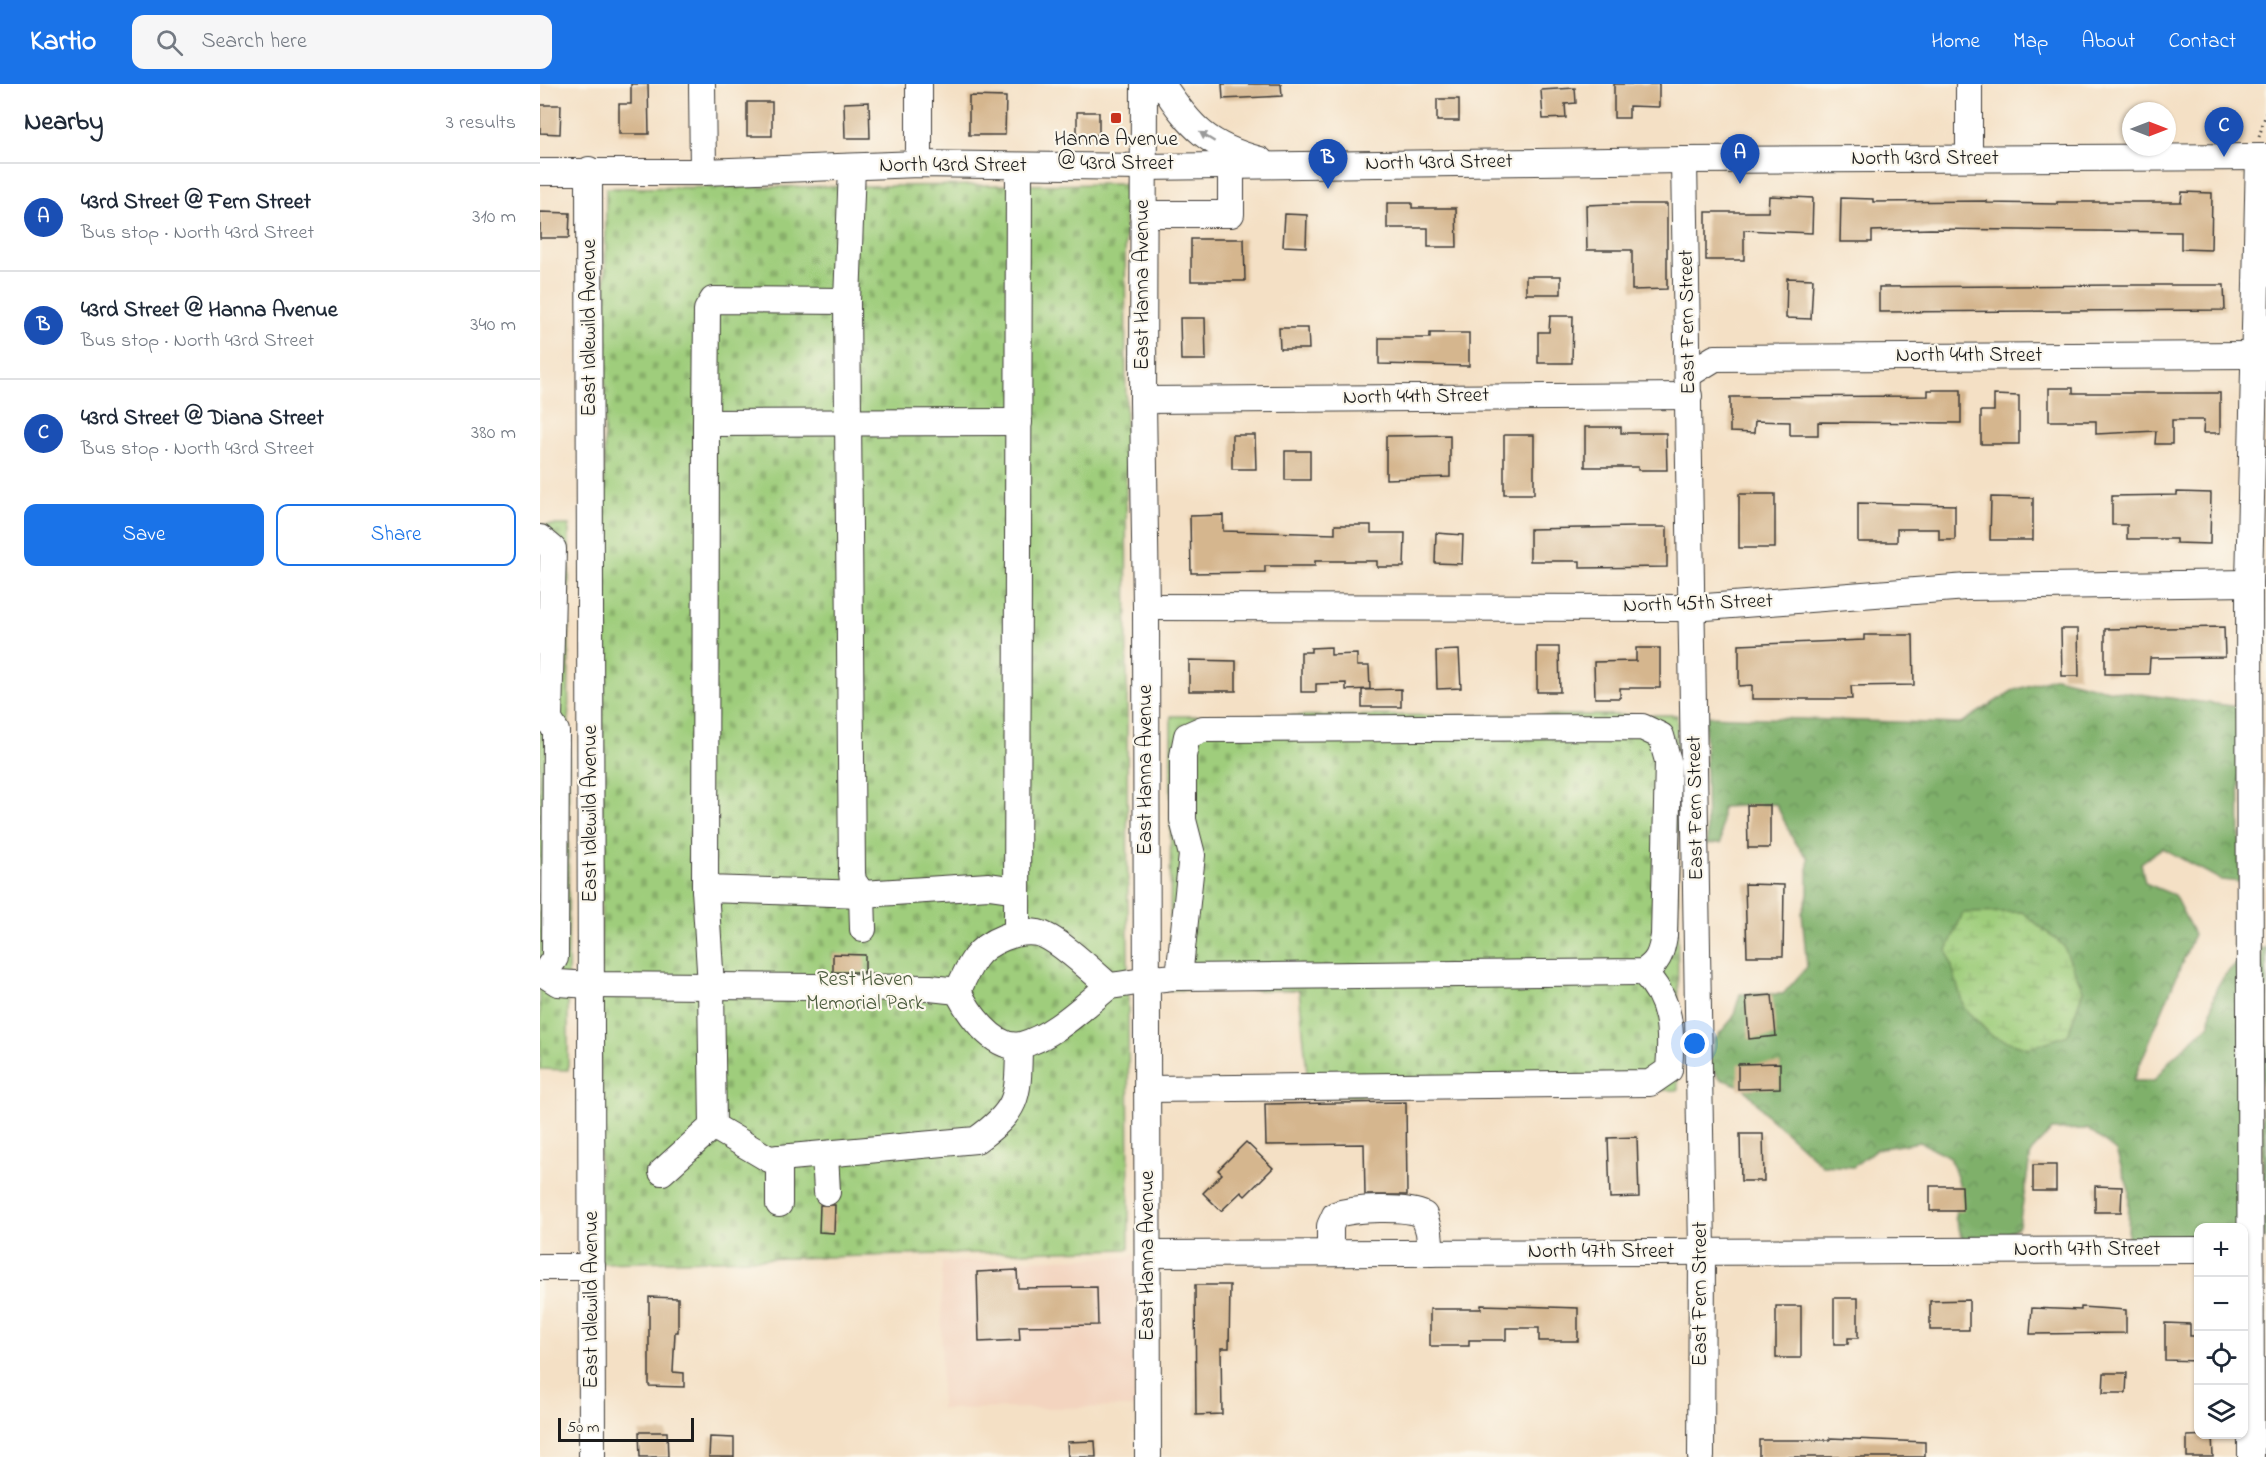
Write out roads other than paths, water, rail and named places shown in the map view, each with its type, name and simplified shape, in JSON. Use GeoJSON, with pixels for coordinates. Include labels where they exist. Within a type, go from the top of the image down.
{"type":"FeatureCollection","features":[{"type":"Feature","properties":{"kind":"street"},"geometry":{"type":"LineString","coordinates":[[702,84],[703,172]]}},
{"type":"Feature","properties":{"kind":"street"},"geometry":{"type":"LineString","coordinates":[[919,84],[919,164]]}},
{"type":"Feature","properties":{"kind":"street","name":"East Hanna Avenue"},"geometry":{"type":"LineString","coordinates":[[1144,84],[1143,400],[1146,607],[1148,1457]]}},
{"type":"Feature","properties":{"kind":"street"},"geometry":{"type":"LineString","coordinates":[[1162,84],[1182,114],[1203,136],[1237,154],[1281,166]]}},
{"type":"Feature","properties":{"kind":"street"},"geometry":{"type":"LineString","coordinates":[[1969,158],[1970,84]]}},
{"type":"Feature","properties":{"kind":"street"},"geometry":{"type":"LineString","coordinates":[[2251,1457],[2254,1250],[2249,583],[2253,355],[2261,151]]}},
{"type":"Feature","properties":{"kind":"street","name":"North 43rd Street"},"geometry":{"type":"LineString","coordinates":[[540,172],[590,170],[703,172],[919,164],[1143,167],[1969,158],[2261,151]]}},
{"type":"Feature","properties":{"kind":"street","name":"East Fern Street"},"geometry":{"type":"LineString","coordinates":[[1684,160],[1702,1252],[1701,1457]]}},
{"type":"Feature","properties":{"kind":"street"},"geometry":{"type":"LineString","coordinates":[[1017,933],[1019,166]]}},
{"type":"Feature","properties":{"kind":"street"},"geometry":{"type":"LineString","coordinates":[[1143,214],[1231,214],[1231,166]]}},
{"type":"Feature","properties":{"kind":"street"},"geometry":{"type":"LineString","coordinates":[[852,167],[847,301],[852,873],[853,881],[861,894],[863,929]]}},
{"type":"Feature","properties":{"kind":"street","name":"East Idlewild Avenue"},"geometry":{"type":"LineString","coordinates":[[590,170],[592,1457]]}},
{"type":"Feature","properties":{"kind":"street"},"geometry":{"type":"LineString","coordinates":[[662,1172],[713,1126],[711,986],[705,889],[707,310],[713,300],[847,301]]}},
{"type":"Feature","properties":{"kind":"street","name":"North 44th Street"},"geometry":{"type":"LineString","coordinates":[[1143,400],[1689,385],[1714,358],[2253,355]]}},
{"type":"Feature","properties":{"kind":"street"},"geometry":{"type":"LineString","coordinates":[[706,423],[1019,422]]}},
{"type":"Feature","properties":{"kind":"street"},"geometry":{"type":"LineString","coordinates":[[540,538],[544,539],[553,549],[548,731],[555,958],[542,974],[558,982],[591,985],[930,988],[958,991]]}},
{"type":"Feature","properties":{"kind":"street","name":"North 45th Street"},"geometry":{"type":"LineString","coordinates":[[1146,607],[1693,608],[1967,587],[2249,583]]}},
{"type":"Feature","properties":{"kind":"street"},"geometry":{"type":"LineString","coordinates":[[1146,727],[1184,729],[1187,736],[1182,756],[1183,820],[1192,855],[1179,977]]}},
{"type":"Feature","properties":{"kind":"street"},"geometry":{"type":"LineString","coordinates":[[958,991],[968,1014],[984,1029],[1001,1041],[1018,1046],[1041,1036],[1109,986],[1147,982],[1166,977],[1643,972],[1653,966],[1660,956],[1664,936],[1668,761],[1661,736],[1642,727],[1203,729],[1187,736]]}},
{"type":"Feature","properties":{"kind":"street"},"geometry":{"type":"LineString","coordinates":[[548,731],[591,731]]}},
{"type":"Feature","properties":{"kind":"street"},"geometry":{"type":"LineString","coordinates":[[705,889],[861,894],[989,886],[1017,890]]}},
{"type":"Feature","properties":{"kind":"street"},"geometry":{"type":"LineString","coordinates":[[958,991],[977,955],[994,943],[1017,933],[1039,933],[1062,947],[1109,986]]}},
{"type":"Feature","properties":{"kind":"street"},"geometry":{"type":"LineString","coordinates":[[1147,1089],[1650,1083],[1669,1070],[1669,1016],[1658,986],[1643,972]]}},
{"type":"Feature","properties":{"kind":"street"},"geometry":{"type":"LineString","coordinates":[[713,1126],[769,1158],[976,1140],[1002,1122],[1018,1094],[1018,1046]]}},
{"type":"Feature","properties":{"kind":"street"},"geometry":{"type":"LineString","coordinates":[[825,1154],[827,1192]]}},
{"type":"Feature","properties":{"kind":"street"},"geometry":{"type":"LineString","coordinates":[[779,1158],[779,1204]]}},
{"type":"Feature","properties":{"kind":"street"},"geometry":{"type":"LineString","coordinates":[[1330,1253],[1330,1226],[1335,1215],[1362,1210],[1411,1210],[1424,1215],[1429,1232],[1431,1253]]}},
{"type":"Feature","properties":{"kind":"street","name":"North 47th Street"},"geometry":{"type":"LineString","coordinates":[[1148,1254],[2194,1250]]}},
{"type":"Feature","properties":{"kind":"street"},"geometry":{"type":"LineString","coordinates":[[540,1267],[592,1267]]}},
{"type":"Feature","properties":{"kind":"place","name":"Hanna Avenue @ 43rd Street"},"geometry":{"type":"Point","coordinates":[1116,118]}},
{"type":"Feature","properties":{"kind":"place","name":"43rd Street @ Diana Street"},"geometry":{"type":"Point","coordinates":[2224,157]}},
{"type":"Feature","properties":{"kind":"place","name":"43rd Street @ Fern Street"},"geometry":{"type":"Point","coordinates":[1740,184]}},
{"type":"Feature","properties":{"kind":"place","name":"43rd Street @ Hanna Avenue"},"geometry":{"type":"Point","coordinates":[1328,189]}},
{"type":"Feature","properties":{"kind":"park label","name":"Rest Haven Memorial Park"},"geometry":{"type":"Point","coordinates":[865,992]}}]}
